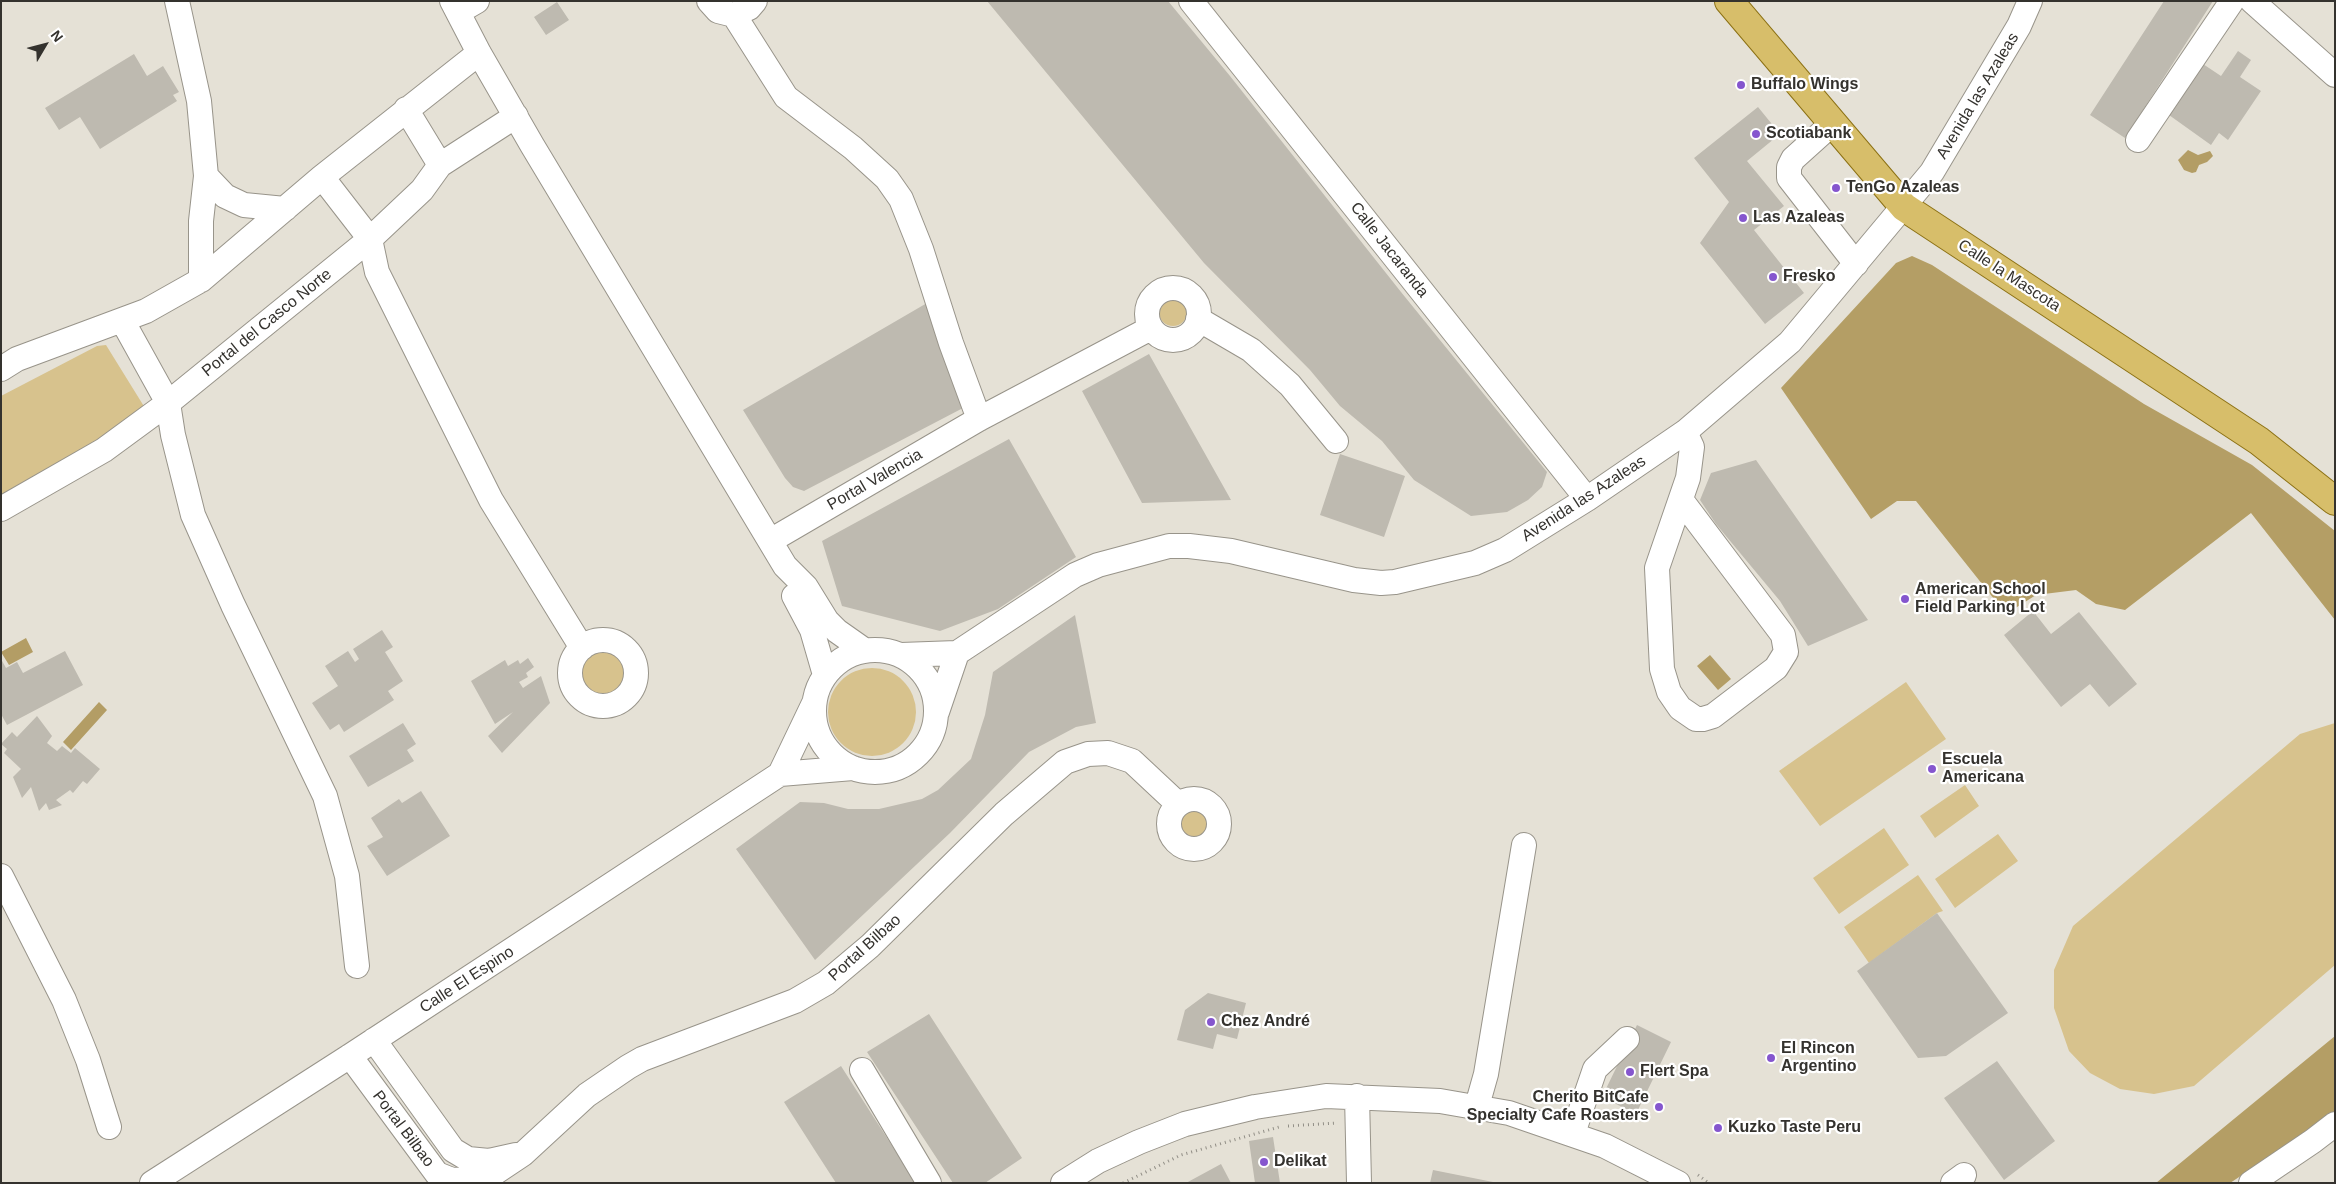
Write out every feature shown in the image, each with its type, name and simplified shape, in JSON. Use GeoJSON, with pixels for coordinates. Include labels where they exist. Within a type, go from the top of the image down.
{"type":"FeatureCollection","features":[{"type":"Feature","properties":{"kind":"main road","name":"Calle la Mascota"},"geometry":{"type":"LineString","coordinates":[[1729,1],[1904,207],[2259,442],[2335,501]]}},
{"type":"Feature","properties":{"kind":"street"},"geometry":{"type":"LineString","coordinates":[[176,1],[199,101],[206,176],[201,221],[201,280]]}},
{"type":"Feature","properties":{"kind":"street"},"geometry":{"type":"LineString","coordinates":[[709,1],[718,11],[734,15],[749,8],[754,1]]}},
{"type":"Feature","properties":{"kind":"street","name":"Calle Jacaranda"},"geometry":{"type":"LineString","coordinates":[[1191,1],[1587,499]]}},
{"type":"Feature","properties":{"kind":"street","name":"Avenida las Azaleas"},"geometry":{"type":"LineString","coordinates":[[957,653],[1075,575],[1098,565],[1151,550],[1189,546],[1222,550],[1354,580],[1381,583],[1396,582],[1475,563],[1505,550],[1587,499],[1685,432],[1790,342],[1932,172],[1963,123],[2019,26],[2030,1]]}},
{"type":"Feature","properties":{"kind":"street"},"geometry":{"type":"LineString","coordinates":[[2138,140],[2232,1]]}},
{"type":"Feature","properties":{"kind":"street"},"geometry":{"type":"LineString","coordinates":[[2252,1],[2335,76]]}},
{"type":"Feature","properties":{"kind":"street"},"geometry":{"type":"LineString","coordinates":[[462,5],[479,54],[785,566],[806,587],[828,621],[837,631],[864,650]]}},
{"type":"Feature","properties":{"kind":"street"},"geometry":{"type":"LineString","coordinates":[[734,15],[786,97],[852,148],[887,180],[901,199],[922,249],[960,370],[979,419]]}},
{"type":"Feature","properties":{"kind":"street"},"geometry":{"type":"LineString","coordinates":[[1,369],[17,359],[146,311],[201,280],[322,177],[406,109],[479,54]]}},
{"type":"Feature","properties":{"kind":"street"},"geometry":{"type":"LineString","coordinates":[[406,109],[440,165]]}},
{"type":"Feature","properties":{"kind":"street","name":"Portal del Casco Norte"},"geometry":{"type":"LineString","coordinates":[[1,508],[104,450],[168,403],[370,239],[422,190],[440,165],[516,116]]}},
{"type":"Feature","properties":{"kind":"street"},"geometry":{"type":"LineString","coordinates":[[1833,123],[1793,159],[1789,167],[1790,178],[1856,264]]}},
{"type":"Feature","properties":{"kind":"street"},"geometry":{"type":"LineString","coordinates":[[206,176],[225,196],[244,205],[285,209]]}},
{"type":"Feature","properties":{"kind":"street"},"geometry":{"type":"LineString","coordinates":[[322,177],[370,239],[377,272],[491,500],[582,648]]}},
{"type":"Feature","properties":{"kind":"street"},"geometry":{"type":"LineString","coordinates":[[1170,288],[1179,288],[1193,298],[1197,305],[1198,319],[1194,330],[1180,340],[1163,339],[1151,328],[1147,320],[1149,302],[1154,295],[1170,288]]}},
{"type":"Feature","properties":{"kind":"street"},"geometry":{"type":"LineString","coordinates":[[1198,319],[1252,350],[1290,385],[1336,441]]}},
{"type":"Feature","properties":{"kind":"street"},"geometry":{"type":"LineString","coordinates":[[122,320],[168,403],[173,435],[192,515],[325,796],[347,876],[357,966]]}},
{"type":"Feature","properties":{"kind":"street","name":"Portal Valencia"},"geometry":{"type":"LineString","coordinates":[[770,541],[979,419],[1151,328]]}},
{"type":"Feature","properties":{"kind":"street"},"geometry":{"type":"LineString","coordinates":[[1682,501],[1783,635],[1786,652],[1776,668],[1713,716],[1703,719],[1696,719],[1680,708],[1669,692],[1662,669],[1657,568],[1682,501],[1688,478],[1692,447],[1685,432]]}},
{"type":"Feature","properties":{"kind":"street"},"geometry":{"type":"LineString","coordinates":[[785,566],[792,594],[815,637],[825,675]]}},
{"type":"Feature","properties":{"kind":"street"},"geometry":{"type":"LineString","coordinates":[[780,774],[825,675],[846,656],[864,650],[883,650],[901,655],[918,666],[924,674],[934,692],[937,712]]}},
{"type":"Feature","properties":{"kind":"street"},"geometry":{"type":"LineString","coordinates":[[814,702],[814,720],[824,745],[837,759],[853,768],[880,772],[906,764],[926,746],[934,730],[937,712],[957,653],[901,655]]}},
{"type":"Feature","properties":{"kind":"street","name":"Portal Bilbao"},"geometry":{"type":"LineString","coordinates":[[350,1056],[437,1174],[452,1180],[487,1178],[522,1154],[587,1096],[635,1063],[795,1001],[826,983],[870,946],[1004,814],[1065,762],[1088,754],[1108,753],[1132,761],[1178,804]]}},
{"type":"Feature","properties":{"kind":"street","name":"Calle El Espino"},"geometry":{"type":"LineString","coordinates":[[152,1183],[350,1056],[780,774],[853,768]]}},
{"type":"Feature","properties":{"kind":"street"},"geometry":{"type":"LineString","coordinates":[[1477,1106],[1486,1074],[1524,846]]}},
{"type":"Feature","properties":{"kind":"street"},"geometry":{"type":"LineString","coordinates":[[1,876],[64,1000],[88,1060],[108,1127]]}},
{"type":"Feature","properties":{"kind":"street"},"geometry":{"type":"LineString","coordinates":[[1573,1133],[1595,1069],[1628,1039]]}},
{"type":"Feature","properties":{"kind":"street","name":"Portal Bilbao"},"geometry":{"type":"LineString","coordinates":[[374,1040],[453,1150],[468,1159],[489,1161],[522,1154]]}},
{"type":"Feature","properties":{"kind":"street"},"geometry":{"type":"LineString","coordinates":[[862,1070],[929,1183]]}},
{"type":"Feature","properties":{"kind":"street"},"geometry":{"type":"LineString","coordinates":[[1063,1183],[1130,1146],[1185,1124],[1288,1100],[1326,1096],[1357,1096],[1440,1101],[1509,1113],[1573,1133],[1605,1146],[1678,1183]]}},
{"type":"Feature","properties":{"kind":"street"},"geometry":{"type":"LineString","coordinates":[[1357,1096],[1359,1183]]}},
{"type":"Feature","properties":{"kind":"street"},"geometry":{"type":"LineString","coordinates":[[406,1133],[429,1116]]}},
{"type":"Feature","properties":{"kind":"street"},"geometry":{"type":"LineString","coordinates":[[2251,1183],[2314,1141],[2335,1124]]}},
{"type":"Feature","properties":{"kind":"shaded area"},"geometry":{"type":"Polygon","coordinates":[[[2188,150],[2198,155],[2210,151],[2213,156],[2207,162],[2199,165],[2196,172],[2192,173],[2184,170],[2178,160],[2188,150]]]}},
{"type":"Feature","properties":{"kind":"shaded area"},"geometry":{"type":"Polygon","coordinates":[[[1912,256],[1932,265],[2144,404],[2252,465],[2335,531],[2335,620],[2251,513],[2125,610],[2096,604],[2076,590],[2036,595],[2006,614],[1916,501],[1897,501],[1871,519],[1781,388],[1896,263],[1912,256]]]}},
{"type":"Feature","properties":{"kind":"shaded area"},"geometry":{"type":"Polygon","coordinates":[[[1173,298],[1183,302],[1187,312],[1183,322],[1173,326],[1163,322],[1159,312],[1163,302],[1173,298]]]}},
{"type":"Feature","properties":{"kind":"shaded area"},"geometry":{"type":"Polygon","coordinates":[[[106,345],[145,408],[83,453],[1,498],[1,396],[97,346],[106,345]]]}},
{"type":"Feature","properties":{"kind":"shaded area"},"geometry":{"type":"Polygon","coordinates":[[[26,638],[33,652],[9,665],[1,652],[26,638]]]}},
{"type":"Feature","properties":{"kind":"shaded area"},"geometry":{"type":"Polygon","coordinates":[[[599,650],[609,650],[621,657],[628,669],[628,679],[621,691],[609,698],[599,698],[591,694],[584,687],[580,679],[580,669],[584,661],[591,654],[599,650]]]}},
{"type":"Feature","properties":{"kind":"shaded area"},"geometry":{"type":"Polygon","coordinates":[[[1710,655],[1731,679],[1718,690],[1697,666],[1710,655]]]}},
{"type":"Feature","properties":{"kind":"shaded area"},"geometry":{"type":"Polygon","coordinates":[[[872,668],[889,672],[903,681],[912,695],[916,712],[912,729],[903,743],[889,752],[872,756],[855,752],[841,743],[832,729],[828,712],[832,695],[841,681],[855,672],[872,668]]]}},
{"type":"Feature","properties":{"kind":"shaded area"},"geometry":{"type":"Polygon","coordinates":[[[1906,682],[1946,739],[1820,826],[1779,771],[1906,682]]]}},
{"type":"Feature","properties":{"kind":"shaded area"},"geometry":{"type":"Polygon","coordinates":[[[99,702],[107,710],[71,750],[63,742],[99,702]]]}},
{"type":"Feature","properties":{"kind":"shaded area"},"geometry":{"type":"Polygon","coordinates":[[[2335,723],[2335,965],[2194,1086],[2154,1094],[2120,1089],[2090,1073],[2069,1051],[2054,1008],[2054,970],[2073,926],[2300,734],[2335,723]]]}},
{"type":"Feature","properties":{"kind":"shaded area"},"geometry":{"type":"Polygon","coordinates":[[[1965,785],[1979,806],[1935,838],[1920,816],[1965,785]]]}},
{"type":"Feature","properties":{"kind":"shaded area"},"geometry":{"type":"Polygon","coordinates":[[[1195,806],[1207,811],[1212,823],[1207,835],[1195,840],[1183,835],[1178,823],[1183,811],[1195,806]]]}},
{"type":"Feature","properties":{"kind":"shaded area"},"geometry":{"type":"Polygon","coordinates":[[[1884,828],[1909,865],[1839,914],[1813,878],[1884,828]]]}},
{"type":"Feature","properties":{"kind":"shaded area"},"geometry":{"type":"Polygon","coordinates":[[[1998,834],[2018,861],[1955,908],[1935,879],[1998,834]]]}},
{"type":"Feature","properties":{"kind":"shaded area"},"geometry":{"type":"Polygon","coordinates":[[[1918,875],[1943,911],[1937,913],[1869,963],[1844,927],[1918,875]]]}},
{"type":"Feature","properties":{"kind":"shaded area"},"geometry":{"type":"Polygon","coordinates":[[[2335,1036],[2335,1111],[2324,1121],[2230,1183],[2156,1183],[2335,1036]]]}},
{"type":"Feature","properties":{"kind":"building"},"geometry":{"type":"Polygon","coordinates":[[[987,1],[1168,1],[1547,472],[1542,487],[1528,500],[1507,512],[1471,516],[1414,480],[1382,441],[1340,406],[1310,370],[1204,263],[987,1]]]}},
{"type":"Feature","properties":{"kind":"building"},"geometry":{"type":"Polygon","coordinates":[[[2164,1],[2213,1],[2125,138],[2090,115],[2164,1]]]}},
{"type":"Feature","properties":{"kind":"building"},"geometry":{"type":"Polygon","coordinates":[[[557,2],[569,20],[546,35],[534,17],[557,2]]]}},
{"type":"Feature","properties":{"kind":"building"},"geometry":{"type":"Polygon","coordinates":[[[2238,51],[2251,60],[2240,77],[2261,91],[2228,140],[2219,133],[2211,145],[2169,115],[2203,64],[2221,76],[2238,51]]]}},
{"type":"Feature","properties":{"kind":"building"},"geometry":{"type":"Polygon","coordinates":[[[134,54],[147,76],[163,66],[179,92],[173,95],[177,101],[100,149],[80,117],[59,130],[45,108],[134,54]]]}},
{"type":"Feature","properties":{"kind":"building","name":"Las Azaleas"},"geometry":{"type":"Polygon","coordinates":[[[1758,107],[1780,134],[1747,161],[1784,206],[1754,230],[1804,293],[1765,324],[1700,243],[1729,202],[1694,158],[1758,107]]]}},
{"type":"Feature","properties":{"kind":"building"},"geometry":{"type":"Polygon","coordinates":[[[927,303],[963,408],[804,491],[793,487],[785,478],[743,410],[927,303]]]}},
{"type":"Feature","properties":{"kind":"building"},"geometry":{"type":"Polygon","coordinates":[[[1149,354],[1231,500],[1142,503],[1082,391],[1149,354]]]}},
{"type":"Feature","properties":{"kind":"building"},"geometry":{"type":"Polygon","coordinates":[[[1009,439],[1076,557],[998,609],[940,631],[842,606],[822,541],[1009,439]]]}},
{"type":"Feature","properties":{"kind":"building"},"geometry":{"type":"Polygon","coordinates":[[[1340,454],[1405,476],[1384,537],[1320,515],[1340,454]]]}},
{"type":"Feature","properties":{"kind":"building"},"geometry":{"type":"Polygon","coordinates":[[[1756,460],[1868,620],[1808,646],[1780,601],[1716,524],[1700,500],[1711,473],[1756,460]]]}},
{"type":"Feature","properties":{"kind":"building"},"geometry":{"type":"Polygon","coordinates":[[[2033,611],[2051,634],[2079,612],[2137,684],[2109,707],[2090,684],[2061,707],[2004,635],[2033,611]]]}},
{"type":"Feature","properties":{"kind":"building"},"geometry":{"type":"Polygon","coordinates":[[[1075,615],[1096,723],[1076,727],[1029,752],[950,833],[815,960],[736,849],[800,802],[824,803],[848,809],[879,809],[922,799],[938,790],[971,759],[985,715],[993,672],[1075,615]]]}},
{"type":"Feature","properties":{"kind":"building"},"geometry":{"type":"Polygon","coordinates":[[[382,630],[393,647],[385,652],[403,681],[388,691],[394,700],[344,732],[339,724],[330,730],[312,703],[338,686],[325,666],[348,651],[355,662],[359,659],[353,649],[382,630]]]}},
{"type":"Feature","properties":{"kind":"building"},"geometry":{"type":"Polygon","coordinates":[[[65,651],[83,685],[7,725],[1,714],[1,659],[6,668],[17,662],[23,673],[65,651]]]}},
{"type":"Feature","properties":{"kind":"building"},"geometry":{"type":"Polygon","coordinates":[[[528,658],[534,667],[526,673],[528,677],[519,682],[523,688],[541,676],[550,703],[502,753],[488,736],[513,712],[495,724],[471,681],[505,660],[508,666],[518,660],[520,664],[528,658]]]}},
{"type":"Feature","properties":{"kind":"building"},"geometry":{"type":"Polygon","coordinates":[[[37,716],[52,736],[47,743],[57,751],[62,746],[71,753],[75,748],[100,769],[87,784],[83,781],[73,793],[70,790],[56,800],[62,805],[49,810],[46,803],[39,811],[31,787],[22,798],[13,777],[21,769],[4,753],[7,749],[1,744],[12,732],[17,737],[37,716]]]}},
{"type":"Feature","properties":{"kind":"building"},"geometry":{"type":"Polygon","coordinates":[[[403,723],[416,744],[407,750],[414,761],[368,787],[349,756],[403,723]]]}},
{"type":"Feature","properties":{"kind":"building"},"geometry":{"type":"Polygon","coordinates":[[[421,791],[450,836],[387,876],[367,846],[383,837],[371,818],[399,799],[402,803],[421,791]]]}},
{"type":"Feature","properties":{"kind":"building"},"geometry":{"type":"Polygon","coordinates":[[[1937,913],[2008,1013],[1946,1056],[1918,1058],[1857,971],[1937,913]]]}},
{"type":"Feature","properties":{"kind":"building","name":"Chez André"},"geometry":{"type":"Polygon","coordinates":[[[1208,993],[1246,1003],[1237,1039],[1217,1034],[1213,1049],[1177,1040],[1185,1010],[1208,993]]]}},
{"type":"Feature","properties":{"kind":"building"},"geometry":{"type":"Polygon","coordinates":[[[929,1014],[1022,1158],[985,1183],[953,1183],[867,1052],[929,1014]]]}},
{"type":"Feature","properties":{"kind":"building"},"geometry":{"type":"Polygon","coordinates":[[[1637,1025],[1671,1042],[1636,1114],[1602,1097],[1637,1025]]]}},
{"type":"Feature","properties":{"kind":"building"},"geometry":{"type":"Polygon","coordinates":[[[1997,1061],[2055,1141],[2004,1180],[1944,1098],[1997,1061]]]}},
{"type":"Feature","properties":{"kind":"building"},"geometry":{"type":"Polygon","coordinates":[[[841,1066],[916,1183],[836,1183],[814,1149],[784,1102],[841,1066]]]}},
{"type":"Feature","properties":{"kind":"building","name":"Delikat"},"geometry":{"type":"Polygon","coordinates":[[[1273,1137],[1280,1183],[1255,1183],[1249,1141],[1273,1137]]]}},
{"type":"Feature","properties":{"kind":"building"},"geometry":{"type":"Polygon","coordinates":[[[1221,1164],[1231,1183],[1186,1183],[1221,1164]]]}},
{"type":"Feature","properties":{"kind":"building"},"geometry":{"type":"Polygon","coordinates":[[[1433,1170],[1493,1182],[1493,1183],[1430,1183],[1433,1170]]]}},
{"type":"Feature","properties":{"kind":"place","name":"Buffalo Wings"},"geometry":{"type":"Point","coordinates":[1741,85]}},
{"type":"Feature","properties":{"kind":"place","name":"Scotiabank"},"geometry":{"type":"Point","coordinates":[1756,134]}},
{"type":"Feature","properties":{"kind":"place","name":"TenGo Azaleas"},"geometry":{"type":"Point","coordinates":[1836,188]}},
{"type":"Feature","properties":{"kind":"place","name":"Las Azaleas"},"geometry":{"type":"Point","coordinates":[1743,218]}},
{"type":"Feature","properties":{"kind":"place","name":"Fresko"},"geometry":{"type":"Point","coordinates":[1773,277]}},
{"type":"Feature","properties":{"kind":"place","name":"American School Field Parking Lot"},"geometry":{"type":"Point","coordinates":[1905,599]}},
{"type":"Feature","properties":{"kind":"place","name":"Escuela Americana"},"geometry":{"type":"Point","coordinates":[1932,769]}},
{"type":"Feature","properties":{"kind":"place","name":"Chez André"},"geometry":{"type":"Point","coordinates":[1211,1022]}},
{"type":"Feature","properties":{"kind":"place","name":"El Rincon Argentino"},"geometry":{"type":"Point","coordinates":[1771,1058]}},
{"type":"Feature","properties":{"kind":"place","name":"Flert Spa"},"geometry":{"type":"Point","coordinates":[1630,1072]}},
{"type":"Feature","properties":{"kind":"place","name":"Cherito BitCafe Specialty Cafe Roasters"},"geometry":{"type":"Point","coordinates":[1659,1107]}},
{"type":"Feature","properties":{"kind":"place","name":"Kuzko Taste Peru"},"geometry":{"type":"Point","coordinates":[1718,1128]}},
{"type":"Feature","properties":{"kind":"place","name":"Delikat"},"geometry":{"type":"Point","coordinates":[1264,1162]}}]}
